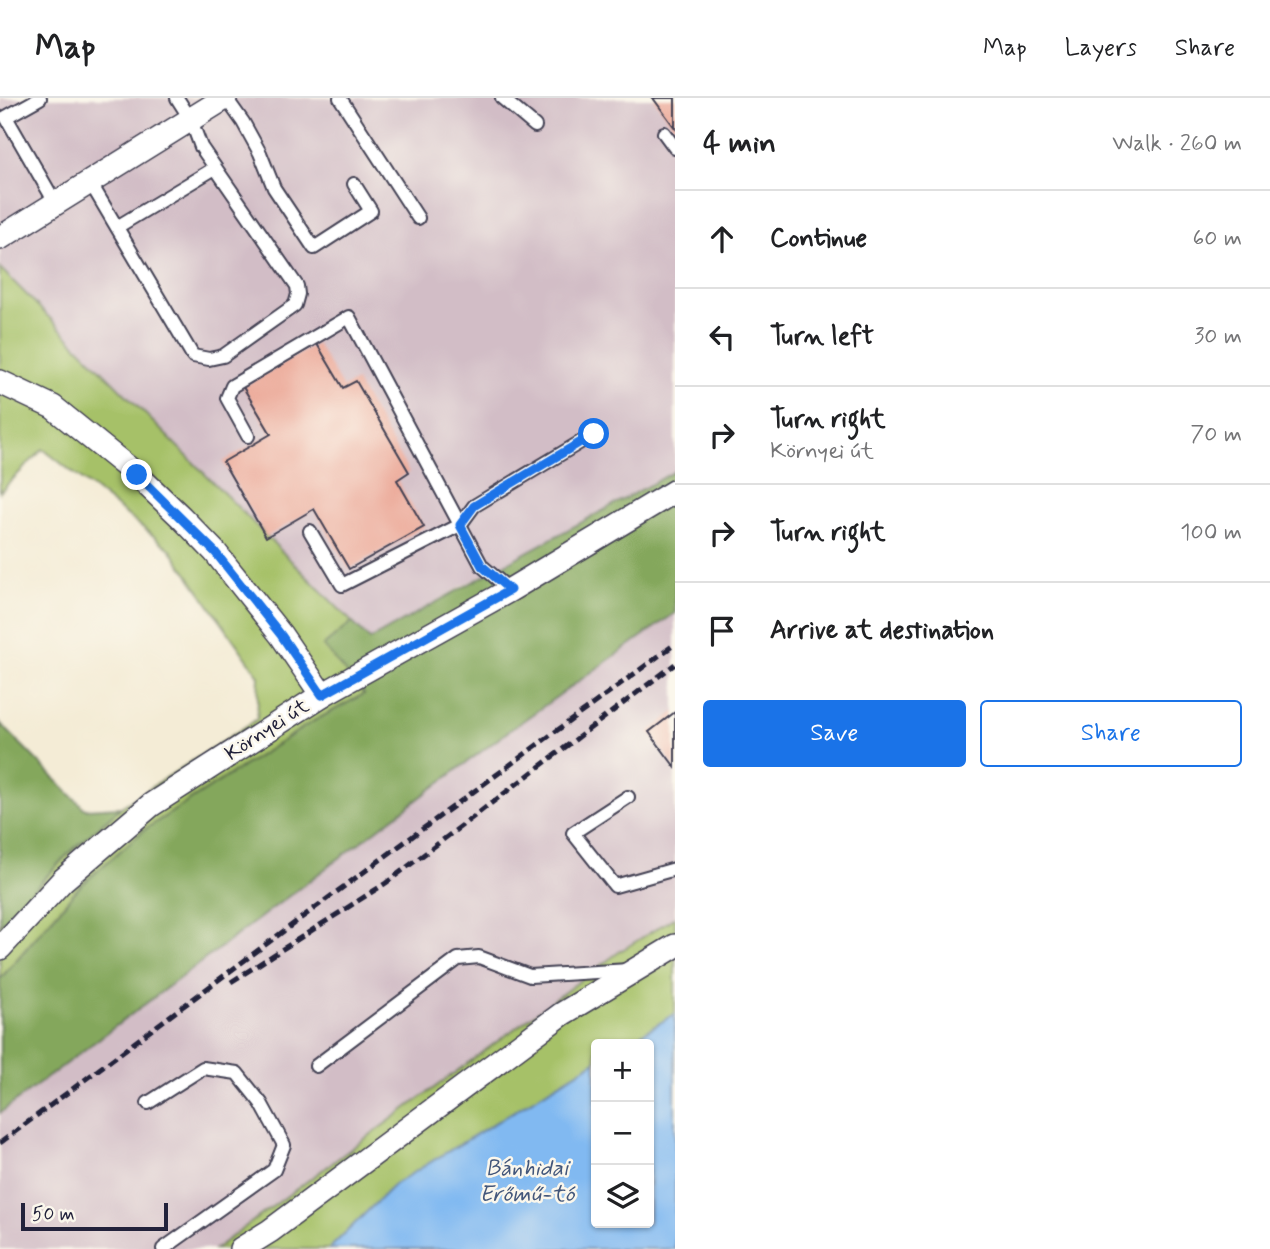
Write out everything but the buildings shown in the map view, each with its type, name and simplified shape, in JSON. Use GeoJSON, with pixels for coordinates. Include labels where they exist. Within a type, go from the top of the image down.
{"type":"FeatureCollection","features":[{"type":"Feature","properties":{"kind":"street"},"geometry":{"type":"LineString","coordinates":[[0,238],[226,98]]}},
{"type":"Feature","properties":{"kind":"street"},"geometry":{"type":"LineString","coordinates":[[0,382],[53,407],[137,475],[181,517],[215,552],[281,635],[322,695]]}},
{"type":"Feature","properties":{"kind":"street","name":"Környei út"},"geometry":{"type":"LineString","coordinates":[[0,948],[63,880],[151,804],[322,695],[510,590],[675,491]]}},
{"type":"Feature","properties":{"kind":"street"},"geometry":{"type":"LineString","coordinates":[[241,1249],[270,1231],[562,1014],[675,946]]}},
{"type":"Feature","properties":{"kind":"lane"},"geometry":{"type":"LineString","coordinates":[[40,98],[6,117],[56,204]]}},
{"type":"Feature","properties":{"kind":"lane"},"geometry":{"type":"LineString","coordinates":[[90,183],[193,356],[209,359],[223,356],[295,306],[297,286],[201,147],[191,120],[177,98]]}},
{"type":"Feature","properties":{"kind":"lane"},"geometry":{"type":"LineString","coordinates":[[226,98],[260,152],[274,188],[314,248],[371,211],[354,184]]}},
{"type":"Feature","properties":{"kind":"lane"},"geometry":{"type":"LineString","coordinates":[[340,98],[418,218]]}},
{"type":"Feature","properties":{"kind":"lane"},"geometry":{"type":"LineString","coordinates":[[502,98],[535,126]]}},
{"type":"Feature","properties":{"kind":"lane"},"geometry":{"type":"LineString","coordinates":[[664,133],[675,148]]}},
{"type":"Feature","properties":{"kind":"lane"},"geometry":{"type":"LineString","coordinates":[[117,227],[215,168]]}},
{"type":"Feature","properties":{"kind":"lane"},"geometry":{"type":"LineString","coordinates":[[248,436],[227,398],[232,386],[349,317],[482,566],[510,590]]}},
{"type":"Feature","properties":{"kind":"lane"},"geometry":{"type":"LineString","coordinates":[[310,531],[342,585],[460,525],[474,506],[594,434]]}},
{"type":"Feature","properties":{"kind":"lane"},"geometry":{"type":"LineString","coordinates":[[628,797],[573,834],[615,886],[675,869]]}},
{"type":"Feature","properties":{"kind":"lane"},"geometry":{"type":"LineString","coordinates":[[316,1066],[458,960],[479,957],[530,976],[636,969]]}},
{"type":"Feature","properties":{"kind":"lane"},"geometry":{"type":"LineString","coordinates":[[148,1103],[203,1069],[237,1073],[261,1103],[284,1145],[274,1170],[163,1249]]}},
{"type":"Feature","properties":{"kind":"shaded area"},"geometry":{"type":"Polygon","coordinates":[[[0,98],[675,98],[675,471],[515,560],[463,585],[370,640],[0,268],[0,98]]]}},
{"type":"Feature","properties":{"kind":"shaded area"},"geometry":{"type":"Polygon","coordinates":[[[675,613],[675,917],[619,952],[215,1249],[0,1249],[0,1114],[510,730],[675,613]]]}},
{"type":"Feature","properties":{"kind":"green space"},"geometry":{"type":"Polygon","coordinates":[[[0,268],[352,622],[324,646],[365,694],[312,722],[144,830],[79,887],[0,979],[0,925],[67,855],[121,807],[257,719],[259,676],[170,549],[43,449],[0,492],[0,268]]]}},
{"type":"Feature","properties":{"kind":"green space"},"geometry":{"type":"Polygon","coordinates":[[[675,471],[675,613],[510,730],[0,1113],[0,979],[79,887],[144,830],[312,722],[364,694],[323,646],[352,622],[370,640],[675,471]]]}},
{"type":"Feature","properties":{"kind":"green space"},"geometry":{"type":"Polygon","coordinates":[[[0,723],[85,809],[121,807],[67,855],[0,925],[0,723]]]}},
{"type":"Feature","properties":{"kind":"green space"},"geometry":{"type":"Polygon","coordinates":[[[675,917],[675,1014],[633,1039],[591,1039],[591,1064],[395,1184],[329,1249],[215,1249],[619,952],[675,917]]]}},
{"type":"Feature","properties":{"kind":"water","name":"Bánhidai Erőmű-tó"},"geometry":{"type":"Polygon","coordinates":[[[675,1014],[675,1249],[329,1249],[395,1184],[591,1064],[591,1228],[654,1228],[654,1039],[633,1039],[675,1014]]]}},
{"type":"Feature","properties":{"kind":"railway"},"geometry":{"type":"LineString","coordinates":[[0,1143],[675,644]]}},
{"type":"Feature","properties":{"kind":"railway"},"geometry":{"type":"LineString","coordinates":[[231,982],[386,883],[675,664]]}},
{"type":"Feature","properties":{"kind":"route"},"geometry":{"type":"LineString","coordinates":[[137,475],[215,552],[281,635],[322,695],[510,590],[482,566],[460,525],[474,506],[594,434]]}}]}
